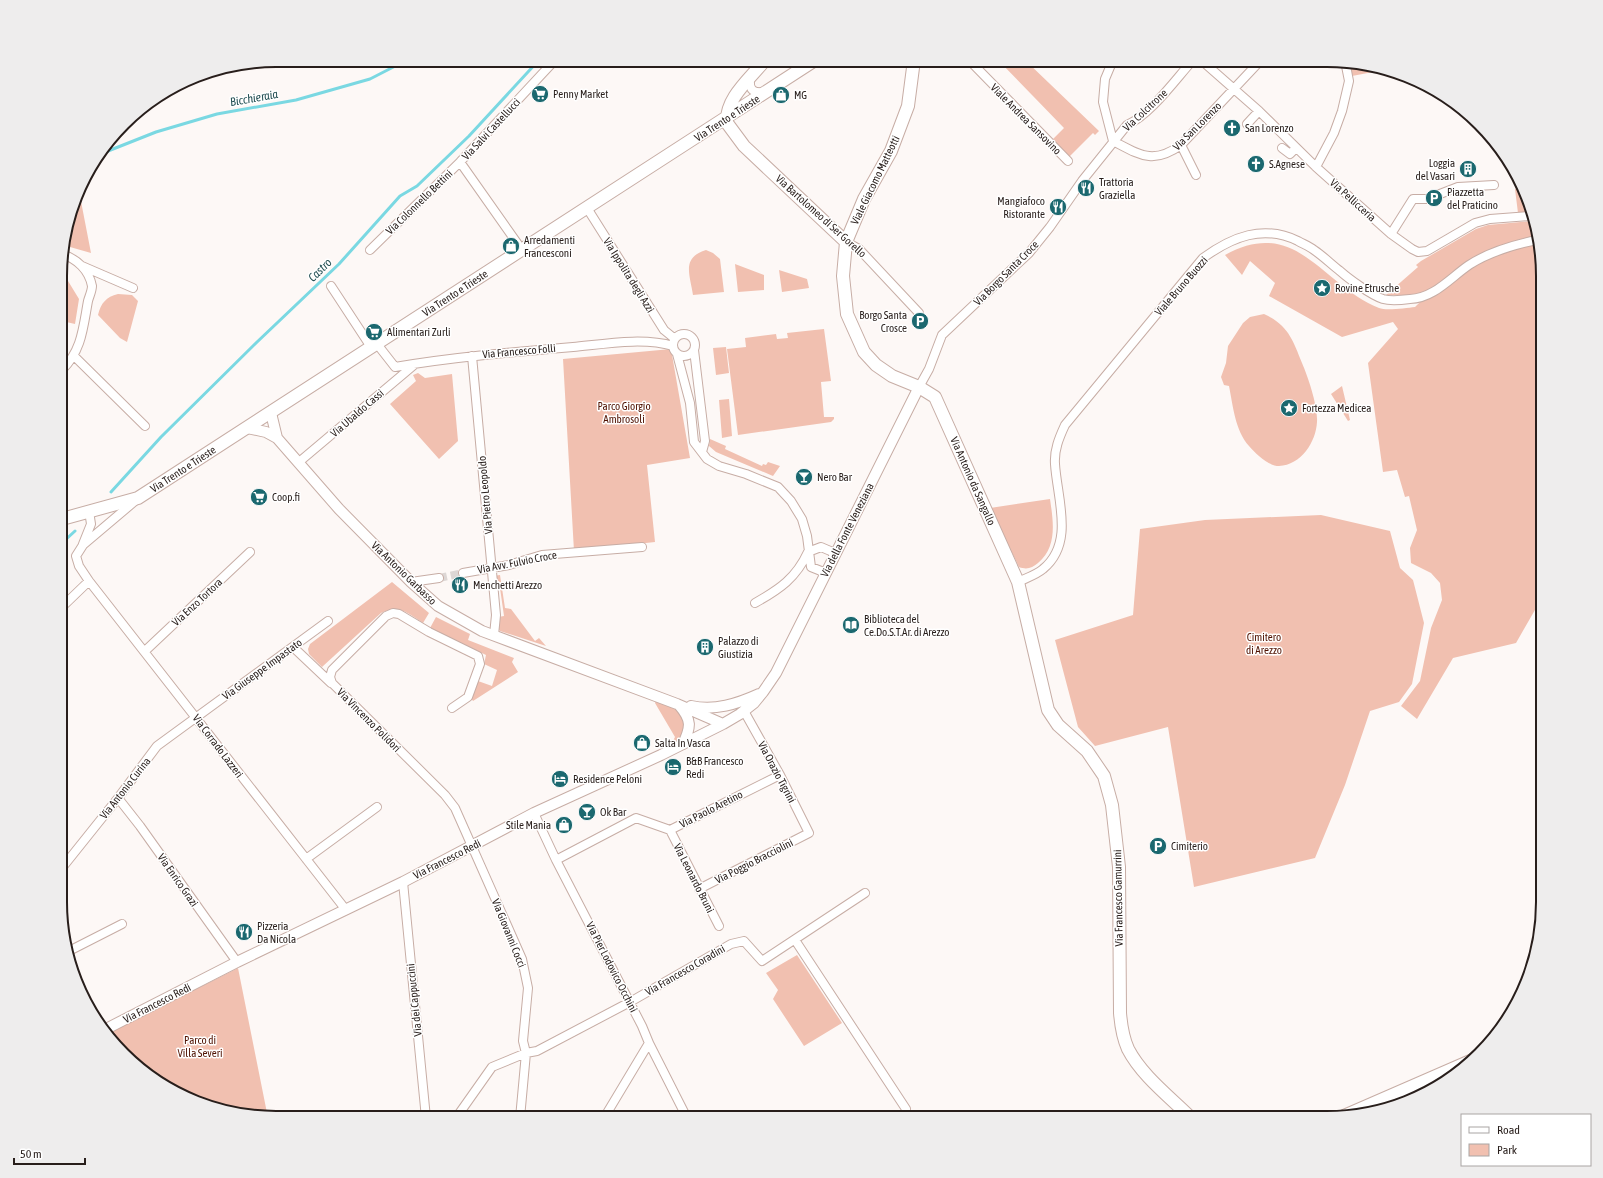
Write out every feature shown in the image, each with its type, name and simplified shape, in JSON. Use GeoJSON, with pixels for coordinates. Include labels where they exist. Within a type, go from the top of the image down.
{"type":"FeatureCollection","features":[{"type":"Feature","properties":{"kind":"main road"},"geometry":{"type":"LineString","coordinates":[[727,118],[733,99],[759,67]]}},
{"type":"Feature","properties":{"kind":"main road","name":"Via Trento e Trieste"},"geometry":{"type":"LineString","coordinates":[[138,498],[804,67]]}},
{"type":"Feature","properties":{"kind":"main road","name":"Viale Giacomo Matteotti"},"geometry":{"type":"LineString","coordinates":[[913,67],[908,106],[891,151],[864,199],[846,242],[843,276],[847,314],[864,352],[876,365],[892,376],[919,387]]}},
{"type":"Feature","properties":{"kind":"main road","name":"Via Bartolomeo di Ser Gorello"},"geometry":{"type":"LineString","coordinates":[[727,118],[727,123],[744,146],[846,242]]}},
{"type":"Feature","properties":{"kind":"main road","name":"Via Antonio da Sangallo"},"geometry":{"type":"LineString","coordinates":[[919,387],[935,397],[1018,582]]}},
{"type":"Feature","properties":{"kind":"main road"},"geometry":{"type":"LineString","coordinates":[[67,518],[138,498]]}},
{"type":"Feature","properties":{"kind":"main road","name":"Via Francesco Gamurrini"},"geometry":{"type":"LineString","coordinates":[[1018,582],[1048,710],[1058,725],[1087,751],[1104,776],[1112,805],[1119,867],[1121,1029],[1128,1049],[1139,1065],[1184,1111]]}},
{"type":"Feature","properties":{"kind":"main road"},"geometry":{"type":"LineString","coordinates":[[1364,1108],[1453,1068]]}},
{"type":"Feature","properties":{"kind":"main road"},"geometry":{"type":"LineString","coordinates":[[1379,1101],[1423,1088]]}},
{"type":"Feature","properties":{"kind":"street","name":"Via Salvi Castellucci"},"geometry":{"type":"LineString","coordinates":[[460,162],[548,67]]}},
{"type":"Feature","properties":{"kind":"street","name":"Viale Andrea Sansovino"},"geometry":{"type":"LineString","coordinates":[[976,67],[1068,161]]}},
{"type":"Feature","properties":{"kind":"street"},"geometry":{"type":"LineString","coordinates":[[1110,67],[1105,79],[1103,102],[1113,141]]}},
{"type":"Feature","properties":{"kind":"street","name":"Via Colcitrone"},"geometry":{"type":"LineString","coordinates":[[1113,141],[1127,125],[1136,121],[1154,104],[1187,67]]}},
{"type":"Feature","properties":{"kind":"street","name":"Via Pellicceria"},"geometry":{"type":"LineString","coordinates":[[1208,67],[1391,234],[1418,252],[1427,251],[1475,223],[1490,219],[1527,216]]}},
{"type":"Feature","properties":{"kind":"street","name":"Via San Lorenzo"},"geometry":{"type":"LineString","coordinates":[[1113,141],[1139,154],[1155,157],[1170,153],[1181,145],[1254,67]]}},
{"type":"Feature","properties":{"kind":"street"},"geometry":{"type":"LineString","coordinates":[[1316,167],[1334,133],[1342,111],[1349,81],[1346,68]]}},
{"type":"Feature","properties":{"kind":"street","name":"Via Trento e Trieste"},"geometry":{"type":"LineString","coordinates":[[750,79],[749,86],[752,90],[757,93],[766,92]]}},
{"type":"Feature","properties":{"kind":"street"},"geometry":{"type":"LineString","coordinates":[[1247,124],[1259,112]]}},
{"type":"Feature","properties":{"kind":"street","name":"Via Borgo Santa Croce"},"geometry":{"type":"LineString","coordinates":[[919,387],[929,369],[942,335],[1029,253],[1113,141]]}},
{"type":"Feature","properties":{"kind":"street"},"geometry":{"type":"LineString","coordinates":[[1181,145],[1196,174]]}},
{"type":"Feature","properties":{"kind":"street"},"geometry":{"type":"LineString","coordinates":[[1282,148],[1290,154],[1296,148]]}},
{"type":"Feature","properties":{"kind":"street","name":"Via Colonnello Bettini"},"geometry":{"type":"LineString","coordinates":[[370,250],[460,162],[522,250]]}},
{"type":"Feature","properties":{"kind":"street"},"geometry":{"type":"LineString","coordinates":[[1391,234],[1413,199],[1427,199],[1458,187],[1494,185]]}},
{"type":"Feature","properties":{"kind":"street","name":"Via Ippolita degli Azzi"},"geometry":{"type":"LineString","coordinates":[[587,208],[675,346]]}},
{"type":"Feature","properties":{"kind":"street","name":"Viale Bruno Buozzi"},"geometry":{"type":"LineString","coordinates":[[1018,582],[1042,570],[1050,562],[1056,553],[1061,539],[1063,524],[1055,463],[1057,444],[1065,426],[1203,258],[1219,247],[1233,240],[1249,235],[1276,234],[1288,236],[1313,249],[1354,282],[1383,299],[1411,300],[1426,296],[1438,290],[1470,265],[1494,252],[1533,241]]}},
{"type":"Feature","properties":{"kind":"street","name":"Via Bartolomeo di Ser Gorello"},"geometry":{"type":"LineString","coordinates":[[846,242],[859,249],[919,312]]}},
{"type":"Feature","properties":{"kind":"street"},"geometry":{"type":"LineString","coordinates":[[68,256],[82,266],[133,288]]}},
{"type":"Feature","properties":{"kind":"street"},"geometry":{"type":"LineString","coordinates":[[67,364],[74,356],[79,346],[92,288],[89,276],[82,266]]}},
{"type":"Feature","properties":{"kind":"street"},"geometry":{"type":"LineString","coordinates":[[331,286],[374,346]]}},
{"type":"Feature","properties":{"kind":"street"},"geometry":{"type":"LineString","coordinates":[[702,452],[705,441],[694,350],[695,341],[688,334],[681,334],[675,346],[690,403],[694,442],[707,459],[718,466],[746,474],[778,487],[791,501],[802,519],[807,536],[811,567],[826,573]]}},
{"type":"Feature","properties":{"kind":"street","name":"Via Francesco Folli"},"geometry":{"type":"LineString","coordinates":[[374,346],[395,367],[472,356],[622,342],[661,342],[675,346]]}},
{"type":"Feature","properties":{"kind":"street"},"geometry":{"type":"LineString","coordinates":[[675,346],[685,356],[692,353],[694,350]]}},
{"type":"Feature","properties":{"kind":"street"},"geometry":{"type":"LineString","coordinates":[[74,356],[145,426]]}},
{"type":"Feature","properties":{"kind":"street","name":"Via Pietro Leopoldo"},"geometry":{"type":"LineString","coordinates":[[472,356],[496,615],[494,635]]}},
{"type":"Feature","properties":{"kind":"street","name":"Via Ubaldo Cassi"},"geometry":{"type":"LineString","coordinates":[[299,462],[414,364]]}},
{"type":"Feature","properties":{"kind":"street","name":"Via della Fonte Veneziana"},"geometry":{"type":"LineString","coordinates":[[776,673],[919,387]]}},
{"type":"Feature","properties":{"kind":"street","name":"Via Antonio Garbasso"},"geometry":{"type":"LineString","coordinates":[[271,413],[277,438]]}},
{"type":"Feature","properties":{"kind":"street","name":"Via Antonio Garbasso"},"geometry":{"type":"LineString","coordinates":[[247,428],[266,432],[277,438],[339,509],[411,582],[438,606],[471,626],[678,704],[723,724]]}},
{"type":"Feature","properties":{"kind":"street","name":"Via Trento e Trieste"},"geometry":{"type":"LineString","coordinates":[[83,545],[138,498]]}},
{"type":"Feature","properties":{"kind":"street"},"geometry":{"type":"LineString","coordinates":[[67,602],[89,581],[79,566],[76,556],[83,545],[91,524],[89,511]]}},
{"type":"Feature","properties":{"kind":"street","name":"Via Avv. Fulvio Croce"},"geometry":{"type":"LineString","coordinates":[[463,573],[515,564],[542,556],[642,546]]}},
{"type":"Feature","properties":{"kind":"street"},"geometry":{"type":"LineString","coordinates":[[755,603],[789,582],[802,565],[808,552],[821,547],[835,553]]}},
{"type":"Feature","properties":{"kind":"street","name":"Via Enzo Tortora"},"geometry":{"type":"LineString","coordinates":[[145,651],[250,552]]}},
{"type":"Feature","properties":{"kind":"street"},"geometry":{"type":"LineString","coordinates":[[411,582],[439,578]]}},
{"type":"Feature","properties":{"kind":"street","name":"Via Corrado Lazzeri"},"geometry":{"type":"LineString","coordinates":[[89,581],[346,910]]}},
{"type":"Feature","properties":{"kind":"street","name":"Via Vincenzo Polidori"},"geometry":{"type":"LineString","coordinates":[[452,708],[468,697],[480,664],[478,656],[429,632],[399,614],[393,613],[386,616],[332,670],[330,677],[332,684],[444,795],[455,808],[472,846]]}},
{"type":"Feature","properties":{"kind":"street","name":"Via Giuseppe Impastato"},"geometry":{"type":"LineString","coordinates":[[196,718],[328,621]]}},
{"type":"Feature","properties":{"kind":"street"},"geometry":{"type":"LineString","coordinates":[[293,647],[332,684]]}},
{"type":"Feature","properties":{"kind":"street","name":"Via Francesco Redi"},"geometry":{"type":"LineString","coordinates":[[109,1028],[237,962],[403,882],[534,813],[723,724],[754,703],[776,673]]}},
{"type":"Feature","properties":{"kind":"street","name":"Via Antonio Garbasso"},"geometry":{"type":"LineString","coordinates":[[678,704],[699,708],[726,706],[745,701],[763,692]]}},
{"type":"Feature","properties":{"kind":"street"},"geometry":{"type":"LineString","coordinates":[[678,704],[689,720],[689,728],[683,744]]}},
{"type":"Feature","properties":{"kind":"street","name":"Via Orazio Tigrini"},"geometry":{"type":"LineString","coordinates":[[744,711],[780,775],[808,833]]}},
{"type":"Feature","properties":{"kind":"street","name":"Via Antonio Curina"},"geometry":{"type":"LineString","coordinates":[[67,862],[157,746],[196,718]]}},
{"type":"Feature","properties":{"kind":"street","name":"Via Paolo Aretino"},"geometry":{"type":"LineString","coordinates":[[556,860],[636,818],[670,830],[780,775]]}},
{"type":"Feature","properties":{"kind":"street","name":"Via Enrico Grazi"},"geometry":{"type":"LineString","coordinates":[[118,798],[140,826],[237,962]]}},
{"type":"Feature","properties":{"kind":"street"},"geometry":{"type":"LineString","coordinates":[[306,859],[377,807]]}},
{"type":"Feature","properties":{"kind":"street","name":"Via Pier Lodovico Occhini"},"geometry":{"type":"LineString","coordinates":[[534,813],[556,860],[630,1002],[683,1111]]}},
{"type":"Feature","properties":{"kind":"street","name":"Via Leonardo Bruni"},"geometry":{"type":"LineString","coordinates":[[670,830],[719,926]]}},
{"type":"Feature","properties":{"kind":"street","name":"Via Poggio Bracciolini"},"geometry":{"type":"LineString","coordinates":[[699,889],[808,833]]}},
{"type":"Feature","properties":{"kind":"street","name":"Via Giovanni Cocci"},"geometry":{"type":"LineString","coordinates":[[472,846],[522,959],[528,988],[523,1040],[526,1053],[521,1111]]}},
{"type":"Feature","properties":{"kind":"street","name":"Via dei Cappuccini"},"geometry":{"type":"LineString","coordinates":[[403,882],[425,1111]]}},
{"type":"Feature","properties":{"kind":"street","name":"Via Francesco Coradini"},"geometry":{"type":"LineString","coordinates":[[526,1053],[537,1051],[630,1002],[731,944],[744,941],[762,961],[865,893]]}},
{"type":"Feature","properties":{"kind":"street"},"geometry":{"type":"LineString","coordinates":[[72,949],[122,924]]}},
{"type":"Feature","properties":{"kind":"street"},"geometry":{"type":"LineString","coordinates":[[795,940],[906,1109]]}},
{"type":"Feature","properties":{"kind":"street"},"geometry":{"type":"LineString","coordinates":[[608,1111],[649,1043]]}},
{"type":"Feature","properties":{"kind":"street"},"geometry":{"type":"LineString","coordinates":[[461,1111],[492,1067],[526,1053]]}},
{"type":"Feature","properties":{"kind":"green space"},"geometry":{"type":"Polygon","coordinates":[[[1005,67],[1032,67],[1099,131],[1095,135],[1093,133],[1068,158],[1051,141],[1064,128],[1005,67]]]}},
{"type":"Feature","properties":{"kind":"green space"},"geometry":{"type":"Polygon","coordinates":[[[1350,68],[1373,72],[1352,76],[1350,68]]]}},
{"type":"Feature","properties":{"kind":"green space"},"geometry":{"type":"Polygon","coordinates":[[[1515,189],[1517,189],[1526,213],[1518,213],[1515,189]]]}},
{"type":"Feature","properties":{"kind":"green space"},"geometry":{"type":"Polygon","coordinates":[[[81,201],[91,253],[69,247],[74,222],[81,201]]]}},
{"type":"Feature","properties":{"kind":"green space"},"geometry":{"type":"Polygon","coordinates":[[[1529,221],[1532,237],[1518,240],[1483,253],[1468,262],[1442,283],[1425,293],[1406,296],[1386,295],[1418,267],[1416,265],[1421,261],[1476,229],[1488,225],[1529,221]]]}},
{"type":"Feature","properties":{"kind":"green space"},"geometry":{"type":"Polygon","coordinates":[[[1533,242],[1536,262],[1536,608],[1516,643],[1453,658],[1417,719],[1401,706],[1420,681],[1431,628],[1442,600],[1440,583],[1431,573],[1411,563],[1410,548],[1417,530],[1409,496],[1405,497],[1397,470],[1383,472],[1368,363],[1398,329],[1393,322],[1342,337],[1269,296],[1275,283],[1250,261],[1242,275],[1225,255],[1250,245],[1271,243],[1290,248],[1307,258],[1359,297],[1382,309],[1415,307],[1426,296],[1470,265],[1533,242]]]}},
{"type":"Feature","properties":{"kind":"green space"},"geometry":{"type":"Polygon","coordinates":[[[706,250],[713,253],[720,259],[724,292],[693,295],[689,274],[690,262],[698,253],[706,250]]]}},
{"type":"Feature","properties":{"kind":"green space"},"geometry":{"type":"Polygon","coordinates":[[[735,264],[764,275],[764,290],[738,292],[735,264]]]}},
{"type":"Feature","properties":{"kind":"green space"},"geometry":{"type":"Polygon","coordinates":[[[779,270],[807,279],[809,288],[782,292],[779,270]]]}},
{"type":"Feature","properties":{"kind":"green space"},"geometry":{"type":"Polygon","coordinates":[[[67,279],[79,299],[75,324],[67,322],[67,279]]]}},
{"type":"Feature","properties":{"kind":"green space"},"geometry":{"type":"Polygon","coordinates":[[[118,294],[132,295],[138,301],[127,342],[120,338],[98,315],[105,301],[118,294]]]}},
{"type":"Feature","properties":{"kind":"green space"},"geometry":{"type":"Polygon","coordinates":[[[1264,314],[1279,323],[1289,334],[1310,384],[1317,415],[1314,437],[1306,451],[1294,462],[1287,465],[1279,466],[1262,459],[1244,440],[1235,418],[1229,386],[1224,385],[1221,377],[1226,363],[1228,346],[1243,323],[1250,317],[1264,314]]]}},
{"type":"Feature","properties":{"kind":"green space"},"geometry":{"type":"Polygon","coordinates":[[[824,329],[831,381],[821,382],[824,417],[834,417],[834,419],[831,422],[738,435],[727,349],[746,347],[745,338],[776,334],[777,339],[788,338],[787,333],[824,329]]]}},
{"type":"Feature","properties":{"kind":"green space"},"geometry":{"type":"Polygon","coordinates":[[[726,347],[729,373],[716,375],[713,348],[726,347]]]}},
{"type":"Feature","properties":{"kind":"green space","name":"Parco Giorgio Ambrosoli"},"geometry":{"type":"Polygon","coordinates":[[[671,349],[690,458],[647,465],[655,542],[574,551],[563,359],[671,349]]]}},
{"type":"Feature","properties":{"kind":"green space"},"geometry":{"type":"Polygon","coordinates":[[[418,373],[425,378],[452,374],[458,441],[439,459],[390,404],[416,381],[413,375],[418,373]]]}},
{"type":"Feature","properties":{"kind":"green space"},"geometry":{"type":"Polygon","coordinates":[[[1342,386],[1350,420],[1348,421],[1331,394],[1342,386]]]}},
{"type":"Feature","properties":{"kind":"green space"},"geometry":{"type":"Polygon","coordinates":[[[729,399],[732,436],[722,438],[719,400],[729,399]]]}},
{"type":"Feature","properties":{"kind":"green space"},"geometry":{"type":"Polygon","coordinates":[[[710,439],[726,446],[725,449],[762,466],[763,464],[766,465],[768,462],[780,466],[773,476],[716,452],[709,446],[710,439]]]}},
{"type":"Feature","properties":{"kind":"green space"},"geometry":{"type":"Polygon","coordinates":[[[1050,499],[1053,533],[1049,549],[1044,557],[1034,566],[1029,568],[1019,567],[990,508],[1050,499]]]}},
{"type":"Feature","properties":{"kind":"green space","name":"Cimitero di Arezzo"},"geometry":{"type":"Polygon","coordinates":[[[1321,515],[1390,531],[1400,568],[1413,580],[1424,623],[1412,684],[1399,702],[1370,711],[1345,785],[1315,858],[1194,887],[1168,727],[1095,746],[1078,727],[1055,640],[1133,615],[1140,529],[1205,520],[1321,515]]]}},
{"type":"Feature","properties":{"kind":"green space"},"geometry":{"type":"Polygon","coordinates":[[[500,575],[505,608],[511,609],[535,641],[539,638],[546,646],[500,631],[498,628],[498,617],[504,616],[499,581],[493,581],[493,576],[500,575]]]}},
{"type":"Feature","properties":{"kind":"green space"},"geometry":{"type":"Polygon","coordinates":[[[392,582],[429,613],[423,623],[403,611],[393,609],[381,613],[322,667],[309,654],[308,649],[310,644],[392,582]]]}},
{"type":"Feature","properties":{"kind":"green space"},"geometry":{"type":"Polygon","coordinates":[[[436,617],[470,634],[468,640],[514,658],[512,662],[518,672],[473,701],[471,698],[478,681],[492,686],[497,670],[484,664],[486,655],[430,628],[436,617]]]}},
{"type":"Feature","properties":{"kind":"green space"},"geometry":{"type":"Polygon","coordinates":[[[656,700],[677,709],[685,718],[682,734],[675,743],[671,745],[675,737],[655,703],[656,700]]]}},
{"type":"Feature","properties":{"kind":"green space"},"geometry":{"type":"Polygon","coordinates":[[[797,955],[842,1023],[804,1046],[773,999],[778,990],[766,973],[797,955]]]}},
{"type":"Feature","properties":{"kind":"green space","name":"Parco di Villa Severi"},"geometry":{"type":"Polygon","coordinates":[[[238,968],[267,1111],[222,1104],[196,1095],[171,1083],[138,1059],[112,1031],[238,968]]]}},
{"type":"Feature","properties":{"kind":"waterway","name":"Bicchieraia"},"geometry":{"type":"LineString","coordinates":[[109,151],[156,132],[217,114],[296,100],[370,79],[393,67]]}},
{"type":"Feature","properties":{"kind":"waterway","name":"Castro"},"geometry":{"type":"LineString","coordinates":[[111,492],[161,437],[339,264],[400,196],[417,186],[469,136],[533,67]]}},
{"type":"Feature","properties":{"kind":"waterway","name":"Castro"},"geometry":{"type":"LineString","coordinates":[[67,538],[75,531]]}},
{"type":"Feature","properties":{"kind":"tunnel"},"geometry":{"type":"LineString","coordinates":[[439,578],[463,573]]}},
{"type":"Feature","properties":{"kind":"place","name":"Penny Market"},"geometry":{"type":"Point","coordinates":[540,94]}},
{"type":"Feature","properties":{"kind":"place","name":"MG"},"geometry":{"type":"Point","coordinates":[781,95]}},
{"type":"Feature","properties":{"kind":"place","name":"San Lorenzo"},"geometry":{"type":"Point","coordinates":[1232,128]}},
{"type":"Feature","properties":{"kind":"place","name":"S.Agnese"},"geometry":{"type":"Point","coordinates":[1256,164]}},
{"type":"Feature","properties":{"kind":"place","name":"Loggia del Vasari"},"geometry":{"type":"Point","coordinates":[1468,169]}},
{"type":"Feature","properties":{"kind":"place","name":"Trattoria Graziella"},"geometry":{"type":"Point","coordinates":[1086,188]}},
{"type":"Feature","properties":{"kind":"place","name":"Piazzetta del Praticino"},"geometry":{"type":"Point","coordinates":[1434,198]}},
{"type":"Feature","properties":{"kind":"place","name":"Mangiafoco Ristorante"},"geometry":{"type":"Point","coordinates":[1058,207]}},
{"type":"Feature","properties":{"kind":"place","name":"Arredamenti Francesconi"},"geometry":{"type":"Point","coordinates":[511,246]}},
{"type":"Feature","properties":{"kind":"place","name":"Rovine Etrusche"},"geometry":{"type":"Point","coordinates":[1322,288]}},
{"type":"Feature","properties":{"kind":"place","name":"Borgo Santa Crosce"},"geometry":{"type":"Point","coordinates":[920,321]}},
{"type":"Feature","properties":{"kind":"place","name":"Alimentari Zurli"},"geometry":{"type":"Point","coordinates":[374,332]}},
{"type":"Feature","properties":{"kind":"place","name":"Fortezza Medicea"},"geometry":{"type":"Point","coordinates":[1289,408]}},
{"type":"Feature","properties":{"kind":"place","name":"Nero Bar"},"geometry":{"type":"Point","coordinates":[804,477]}},
{"type":"Feature","properties":{"kind":"place","name":"Coop.fi"},"geometry":{"type":"Point","coordinates":[259,497]}},
{"type":"Feature","properties":{"kind":"place","name":"Menchetti Arezzo"},"geometry":{"type":"Point","coordinates":[460,585]}},
{"type":"Feature","properties":{"kind":"place","name":"Biblioteca del Ce.Do.S.T.Ar. di Arezzo"},"geometry":{"type":"Point","coordinates":[851,625]}},
{"type":"Feature","properties":{"kind":"place","name":"Palazzo di Giustizia"},"geometry":{"type":"Point","coordinates":[705,647]}},
{"type":"Feature","properties":{"kind":"place","name":"Salta In Vasca"},"geometry":{"type":"Point","coordinates":[642,743]}},
{"type":"Feature","properties":{"kind":"place","name":"B&B Francesco Redi"},"geometry":{"type":"Point","coordinates":[673,767]}},
{"type":"Feature","properties":{"kind":"place","name":"Residence Peloni"},"geometry":{"type":"Point","coordinates":[560,779]}},
{"type":"Feature","properties":{"kind":"place","name":"Ok Bar"},"geometry":{"type":"Point","coordinates":[587,812]}},
{"type":"Feature","properties":{"kind":"place","name":"Stile Mania"},"geometry":{"type":"Point","coordinates":[564,825]}},
{"type":"Feature","properties":{"kind":"place","name":"Cimiterio"},"geometry":{"type":"Point","coordinates":[1158,846]}},
{"type":"Feature","properties":{"kind":"place","name":"Pizzeria Da Nicola"},"geometry":{"type":"Point","coordinates":[244,932]}}]}
